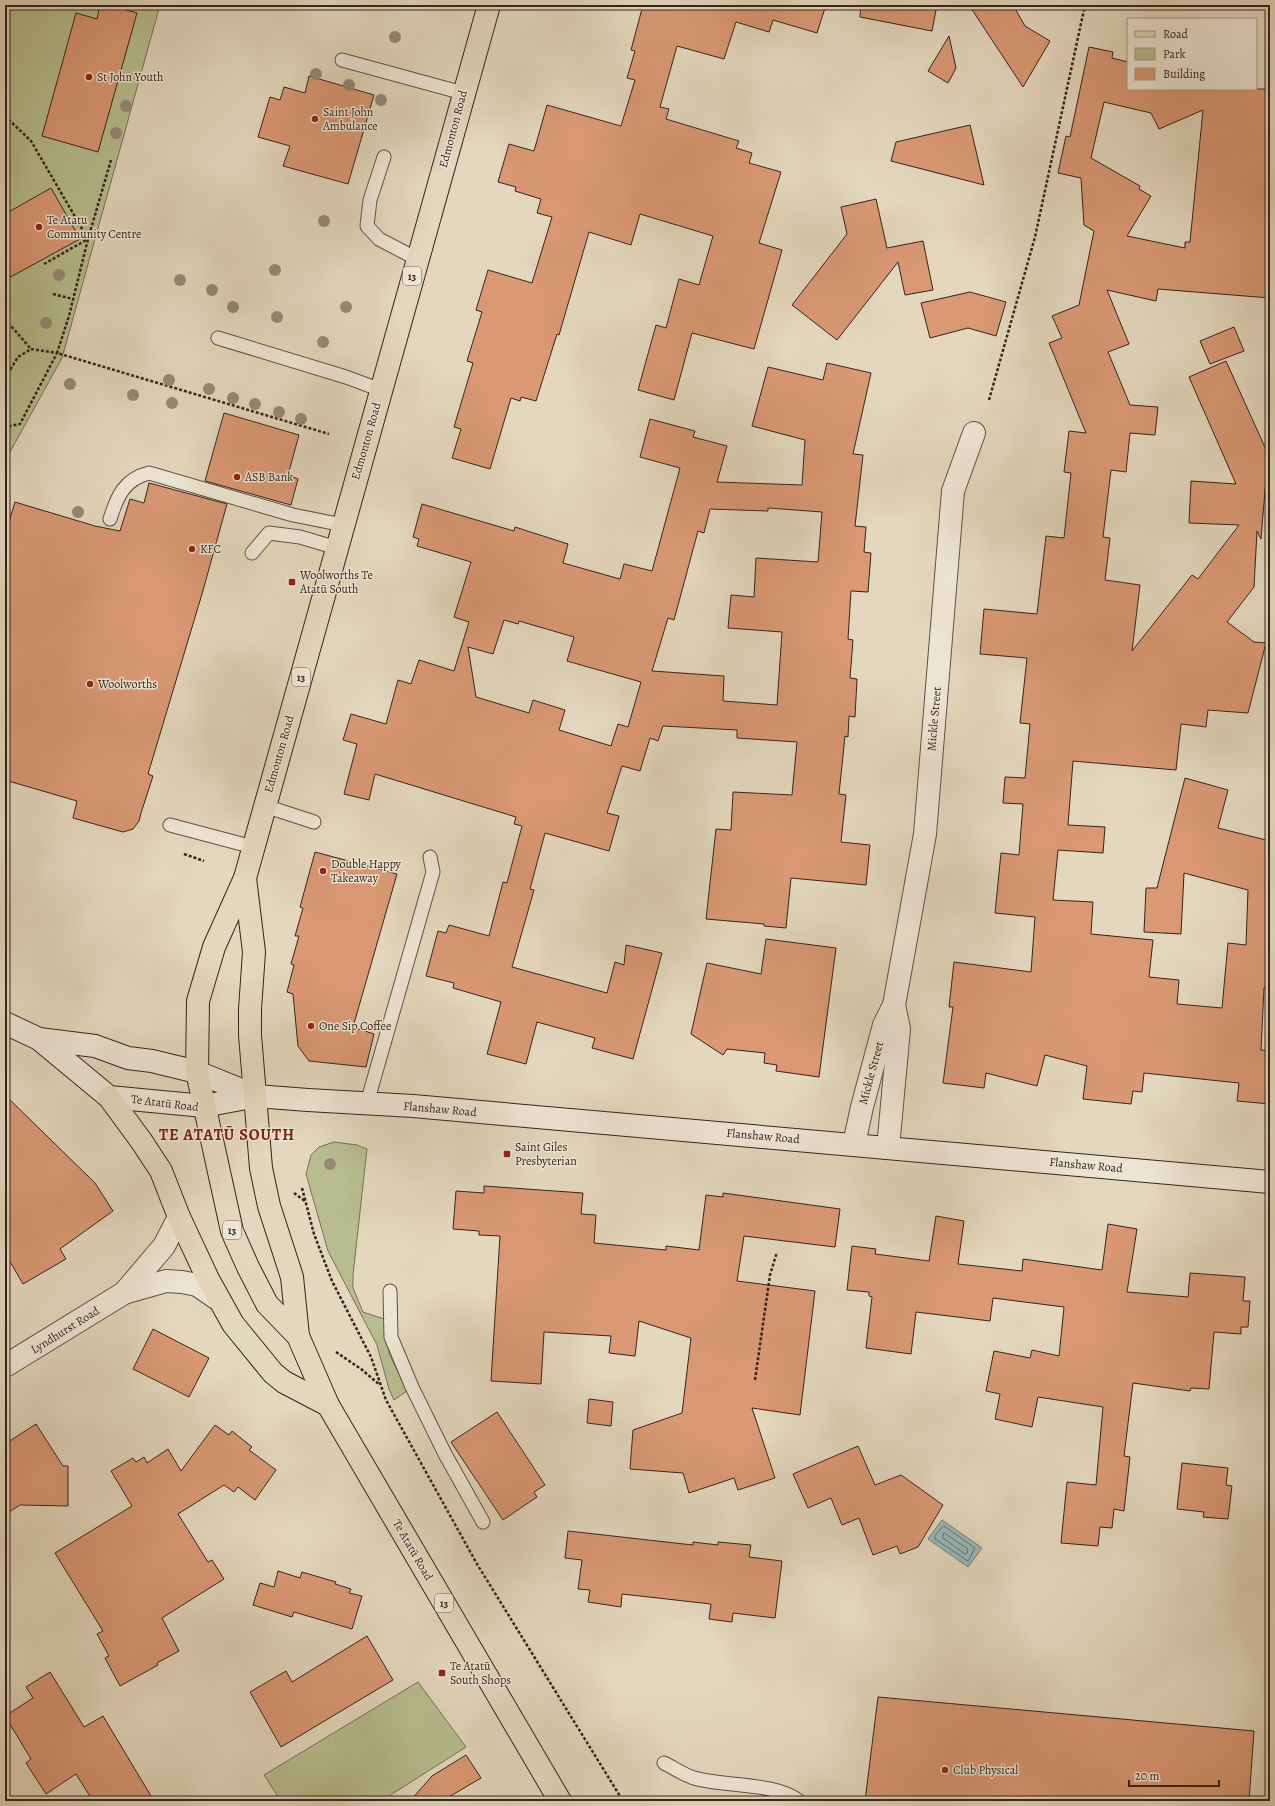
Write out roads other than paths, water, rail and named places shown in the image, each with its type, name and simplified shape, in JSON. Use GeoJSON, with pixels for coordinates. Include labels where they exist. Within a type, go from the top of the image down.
{"type":"FeatureCollection","features":[{"type":"Feature","properties":{"kind":"main road","name":"Edmonton Road"},"geometry":{"type":"LineString","coordinates":[[197,1072],[198,1001],[214,947],[245,878],[463,93],[489,5]]}},
{"type":"Feature","properties":{"kind":"main road","name":"Edmonton Road"},"geometry":{"type":"LineString","coordinates":[[245,878],[254,952],[250,1009],[250,1035],[256,1096]]}},
{"type":"Feature","properties":{"kind":"main road","name":"13"},"geometry":{"type":"LineString","coordinates":[[197,1072],[204,1106]]}},
{"type":"Feature","properties":{"kind":"main road","name":"Te Atatū Road"},"geometry":{"type":"LineString","coordinates":[[256,1096],[261,1168],[269,1206],[292,1277],[298,1336],[328,1405],[560,1801]]}},
{"type":"Feature","properties":{"kind":"main road"},"geometry":{"type":"LineString","coordinates":[[109,1097],[161,1171],[179,1217],[219,1300],[233,1324],[273,1373],[284,1382],[328,1405]]}},
{"type":"Feature","properties":{"kind":"main road","name":"Te Atatū Road"},"geometry":{"type":"LineString","coordinates":[[204,1106],[232,1231],[267,1304],[298,1336]]}},
{"type":"Feature","properties":{"kind":"street","name":"Mickle Street"},"geometry":{"type":"LineString","coordinates":[[854,1144],[862,1107],[884,1025],[894,1005],[925,834],[953,491],[974,433]]}},
{"type":"Feature","properties":{"kind":"street","name":"Mickle Street"},"geometry":{"type":"LineString","coordinates":[[888,1148],[899,1029],[894,1005]]}},
{"type":"Feature","properties":{"kind":"street"},"geometry":{"type":"LineString","coordinates":[[5,1022],[39,1040],[109,1097]]}},
{"type":"Feature","properties":{"kind":"street"},"geometry":{"type":"LineString","coordinates":[[39,1040],[95,1046],[128,1058],[152,1061],[197,1072],[256,1096]]}},
{"type":"Feature","properties":{"kind":"street","name":"Flanshaw Road"},"geometry":{"type":"LineString","coordinates":[[256,1096],[367,1103],[854,1144],[1270,1182]]}},
{"type":"Feature","properties":{"kind":"street"},"geometry":{"type":"LineString","coordinates":[[204,1106],[256,1096]]}},
{"type":"Feature","properties":{"kind":"street","name":"Te Atatū Road"},"geometry":{"type":"LineString","coordinates":[[109,1097],[204,1106]]}},
{"type":"Feature","properties":{"kind":"street","name":"Lyndhurst Road"},"geometry":{"type":"LineString","coordinates":[[124,1293],[161,1250],[179,1217]]}},
{"type":"Feature","properties":{"kind":"street","name":"Lyndhurst Road"},"geometry":{"type":"LineString","coordinates":[[5,1366],[124,1293],[166,1281],[182,1282],[197,1285],[219,1300]]}},
{"type":"Feature","properties":{"kind":"lane"},"geometry":{"type":"LineString","coordinates":[[342,60],[463,93]]}},
{"type":"Feature","properties":{"kind":"lane"},"geometry":{"type":"LineString","coordinates":[[384,157],[370,200],[367,226],[379,239],[417,259]]}},
{"type":"Feature","properties":{"kind":"lane"},"geometry":{"type":"LineString","coordinates":[[218,338],[381,390]]}},
{"type":"Feature","properties":{"kind":"lane"},"geometry":{"type":"LineString","coordinates":[[110,519],[115,504],[126,484],[138,475],[149,473],[293,515],[343,525]]}},
{"type":"Feature","properties":{"kind":"lane"},"geometry":{"type":"LineString","coordinates":[[252,552],[269,533],[300,537],[337,548]]}},
{"type":"Feature","properties":{"kind":"lane"},"geometry":{"type":"LineString","coordinates":[[265,806],[314,822]]}},
{"type":"Feature","properties":{"kind":"lane"},"geometry":{"type":"LineString","coordinates":[[170,825],[254,847]]}},
{"type":"Feature","properties":{"kind":"lane"},"geometry":{"type":"LineString","coordinates":[[367,1103],[433,872],[430,857]]}},
{"type":"Feature","properties":{"kind":"lane"},"geometry":{"type":"LineString","coordinates":[[390,1291],[391,1338],[412,1387],[445,1454],[482,1522]]}},
{"type":"Feature","properties":{"kind":"lane"},"geometry":{"type":"LineString","coordinates":[[664,1763],[694,1778],[731,1785],[777,1790],[795,1797],[799,1801]]}},
{"type":"Feature","properties":{"kind":"water"},"geometry":{"type":"Polygon","coordinates":[[[942,1520],[982,1548],[968,1567],[928,1539],[942,1520]]]}},
{"type":"Feature","properties":{"kind":"place","name":"St John Youth"},"geometry":{"type":"Point","coordinates":[89,77]}},
{"type":"Feature","properties":{"kind":"place","name":"Saint John Ambulance"},"geometry":{"type":"Point","coordinates":[315,119]}},
{"type":"Feature","properties":{"kind":"place","name":"Te Atatu Community Centre"},"geometry":{"type":"Point","coordinates":[39,227]}},
{"type":"Feature","properties":{"kind":"place","name":"ASB Bank"},"geometry":{"type":"Point","coordinates":[237,477]}},
{"type":"Feature","properties":{"kind":"place","name":"KFC"},"geometry":{"type":"Point","coordinates":[192,549]}},
{"type":"Feature","properties":{"kind":"place","name":"Woolworths Te Atatū South"},"geometry":{"type":"Point","coordinates":[292,582]}},
{"type":"Feature","properties":{"kind":"place","name":"Woolworths"},"geometry":{"type":"Point","coordinates":[90,684]}},
{"type":"Feature","properties":{"kind":"place","name":"Double Happy Takeaway"},"geometry":{"type":"Point","coordinates":[323,871]}},
{"type":"Feature","properties":{"kind":"place","name":"One Sip Coffee"},"geometry":{"type":"Point","coordinates":[311,1026]}},
{"type":"Feature","properties":{"kind":"place","name":"Saint Giles Presbyterian"},"geometry":{"type":"Point","coordinates":[507,1154]}},
{"type":"Feature","properties":{"kind":"place","name":"Te Atatū South Shops"},"geometry":{"type":"Point","coordinates":[442,1673]}},
{"type":"Feature","properties":{"kind":"place","name":"Club Physical"},"geometry":{"type":"Point","coordinates":[945,1770]}},
{"type":"Feature","properties":{"kind":"district","name":"TE ATATŪ SOUTH"},"geometry":{"type":"Point","coordinates":[227,1135]}}]}
